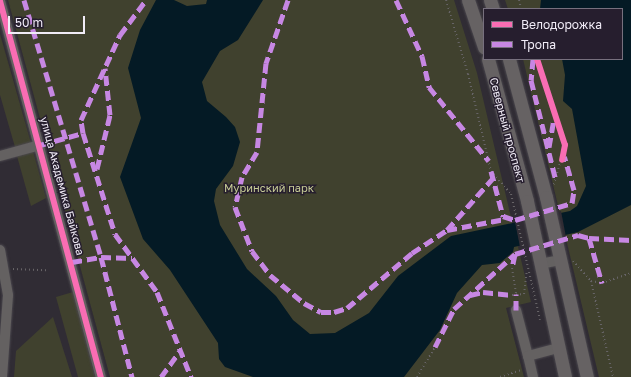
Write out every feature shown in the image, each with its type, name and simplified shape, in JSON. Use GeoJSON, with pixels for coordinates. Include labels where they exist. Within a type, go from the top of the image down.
{"type":"FeatureCollection","features":[{"type":"Feature","properties":{"kind":"main road"},"geometry":{"type":"LineString","coordinates":[[468,0],[483,44]]}},
{"type":"Feature","properties":{"kind":"main road","name":"Северный проспект"},"geometry":{"type":"LineString","coordinates":[[488,60],[527,201],[540,260]]}},
{"type":"Feature","properties":{"kind":"main road","name":"Северный проспект"},"geometry":{"type":"LineString","coordinates":[[509,60],[562,256]]}},
{"type":"Feature","properties":{"kind":"main road"},"geometry":{"type":"LineString","coordinates":[[562,256],[587,377]]}},
{"type":"Feature","properties":{"kind":"main road"},"geometry":{"type":"LineString","coordinates":[[540,260],[565,377]]}},
{"type":"Feature","properties":{"kind":"street","name":"улица Академика Байкова"},"geometry":{"type":"LineString","coordinates":[[0,1],[40,145],[101,377]]}},
{"type":"Feature","properties":{"kind":"street"},"geometry":{"type":"LineString","coordinates":[[0,156],[40,145]]}},
{"type":"Feature","properties":{"kind":"street"},"geometry":{"type":"LineString","coordinates":[[0,250],[5,268],[8,295],[2,377]]}},
{"type":"Feature","properties":{"kind":"street"},"geometry":{"type":"LineString","coordinates":[[540,260],[562,256]]}},
{"type":"Feature","properties":{"kind":"street"},"geometry":{"type":"LineString","coordinates":[[516,310],[532,372]]}},
{"type":"Feature","properties":{"kind":"street"},"geometry":{"type":"LineString","coordinates":[[528,356],[558,348]]}},
{"type":"Feature","properties":{"kind":"path"},"geometry":{"type":"LineString","coordinates":[[446,0],[468,74],[491,170],[511,194],[514,204],[526,260],[524,294],[512,295]]}},
{"type":"Feature","properties":{"kind":"path"},"geometry":{"type":"LineString","coordinates":[[537,60],[565,145],[557,176]]}},
{"type":"Feature","properties":{"kind":"path"},"geometry":{"type":"LineString","coordinates":[[562,256],[590,281],[602,283],[631,273]]}},
{"type":"Feature","properties":{"kind":"path"},"geometry":{"type":"LineString","coordinates":[[5,268],[46,270]]}},
{"type":"Feature","properties":{"kind":"path"},"geometry":{"type":"LineString","coordinates":[[512,268],[516,294]]}},
{"type":"Feature","properties":{"kind":"path"},"geometry":{"type":"LineString","coordinates":[[590,281],[613,377]]}},
{"type":"Feature","properties":{"kind":"path"},"geometry":{"type":"LineString","coordinates":[[417,377],[435,347]]}},
{"type":"Feature","properties":{"kind":"path"},"geometry":{"type":"LineString","coordinates":[[500,377],[532,372]]}},
{"type":"Feature","properties":{"kind":"green space","name":"Муринский парк"},"geometry":{"type":"Polygon","coordinates":[[[8,0],[454,0],[477,73],[531,302],[506,308],[524,377],[110,377],[8,0]]]}},
{"type":"Feature","properties":{"kind":"green space"},"geometry":{"type":"Polygon","coordinates":[[[505,0],[631,0],[631,377],[599,377],[523,60],[623,60],[623,8],[508,8],[505,0]]]}},
{"type":"Feature","properties":{"kind":"green space"},"geometry":{"type":"Polygon","coordinates":[[[0,34],[31,143],[15,147],[0,95],[0,34]]]}},
{"type":"Feature","properties":{"kind":"green space"},"geometry":{"type":"Polygon","coordinates":[[[33,151],[46,198],[31,206],[17,156],[33,151]]]}},
{"type":"Feature","properties":{"kind":"green space"},"geometry":{"type":"Polygon","coordinates":[[[73,292],[95,377],[78,377],[56,297],[73,292]]]}},
{"type":"Feature","properties":{"kind":"green space"},"geometry":{"type":"Polygon","coordinates":[[[53,317],[72,377],[14,377],[16,351],[53,317]]]}},
{"type":"Feature","properties":{"kind":"water"},"geometry":{"type":"Polygon","coordinates":[[[156,0],[174,0],[187,6],[206,4],[207,0],[263,0],[238,40],[220,51],[202,82],[207,101],[226,117],[235,127],[240,142],[233,166],[216,189],[214,201],[220,225],[247,269],[276,296],[293,320],[310,334],[335,333],[369,313],[398,276],[451,236],[570,211],[577,206],[586,186],[572,109],[563,101],[565,75],[562,60],[623,60],[623,8],[540,8],[541,0],[631,0],[631,205],[578,232],[514,247],[513,252],[500,263],[482,265],[457,293],[440,330],[404,377],[253,377],[225,367],[219,359],[218,343],[170,270],[143,239],[120,177],[141,118],[128,68],[140,30],[156,0]]]}},
{"type":"Feature","properties":{"kind":"pier"},"geometry":{"type":"Polygon","coordinates":[[[561,211],[566,237],[520,247],[515,222],[561,211]]]}},
{"type":"Feature","properties":{"kind":"marked path"},"geometry":{"type":"LineString","coordinates":[[24,0],[101,257],[132,377]]}},
{"type":"Feature","properties":{"kind":"marked path"},"geometry":{"type":"LineString","coordinates":[[40,145],[83,133],[81,120],[120,35],[146,0]]}},
{"type":"Feature","properties":{"kind":"marked path"},"geometry":{"type":"LineString","coordinates":[[288,0],[266,63],[257,152],[242,177],[235,207],[252,251],[270,275],[304,303],[321,312],[334,312],[347,308],[412,253],[447,230],[493,178]]}},
{"type":"Feature","properties":{"kind":"marked path"},"geometry":{"type":"LineString","coordinates":[[396,0],[422,56],[429,87],[489,161]]}},
{"type":"Feature","properties":{"kind":"marked path"},"geometry":{"type":"LineString","coordinates":[[533,60],[531,80],[556,181]]}},
{"type":"Feature","properties":{"kind":"marked path"},"geometry":{"type":"LineString","coordinates":[[97,169],[110,115],[105,68]]}},
{"type":"Feature","properties":{"kind":"marked path"},"geometry":{"type":"LineString","coordinates":[[549,147],[554,118]]}},
{"type":"Feature","properties":{"kind":"marked path"},"geometry":{"type":"LineString","coordinates":[[83,133],[115,234],[157,292],[191,377]]}},
{"type":"Feature","properties":{"kind":"marked path"},"geometry":{"type":"LineString","coordinates":[[491,171],[503,216],[515,220],[572,203],[574,190],[564,156]]}},
{"type":"Feature","properties":{"kind":"marked path"},"geometry":{"type":"LineString","coordinates":[[447,230],[505,219]]}},
{"type":"Feature","properties":{"kind":"marked path"},"geometry":{"type":"LineString","coordinates":[[515,254],[578,235],[589,238],[602,283]]}},
{"type":"Feature","properties":{"kind":"marked path"},"geometry":{"type":"LineString","coordinates":[[589,238],[631,240]]}},
{"type":"Feature","properties":{"kind":"marked path"},"geometry":{"type":"LineString","coordinates":[[435,347],[454,309],[515,254],[512,268]]}},
{"type":"Feature","properties":{"kind":"marked path"},"geometry":{"type":"LineString","coordinates":[[72,262],[101,257],[132,258]]}},
{"type":"Feature","properties":{"kind":"marked path"},"geometry":{"type":"LineString","coordinates":[[470,295],[483,292],[512,295]]}},
{"type":"Feature","properties":{"kind":"marked path"},"geometry":{"type":"LineString","coordinates":[[516,294],[516,310]]}},
{"type":"Feature","properties":{"kind":"marked path"},"geometry":{"type":"LineString","coordinates":[[161,377],[180,351]]}},
{"type":"Feature","properties":{"kind":"cycle path"},"geometry":{"type":"LineString","coordinates":[[0,1],[101,377]]}},
{"type":"Feature","properties":{"kind":"cycle path"},"geometry":{"type":"LineString","coordinates":[[537,60],[565,145],[562,160]]}}]}
